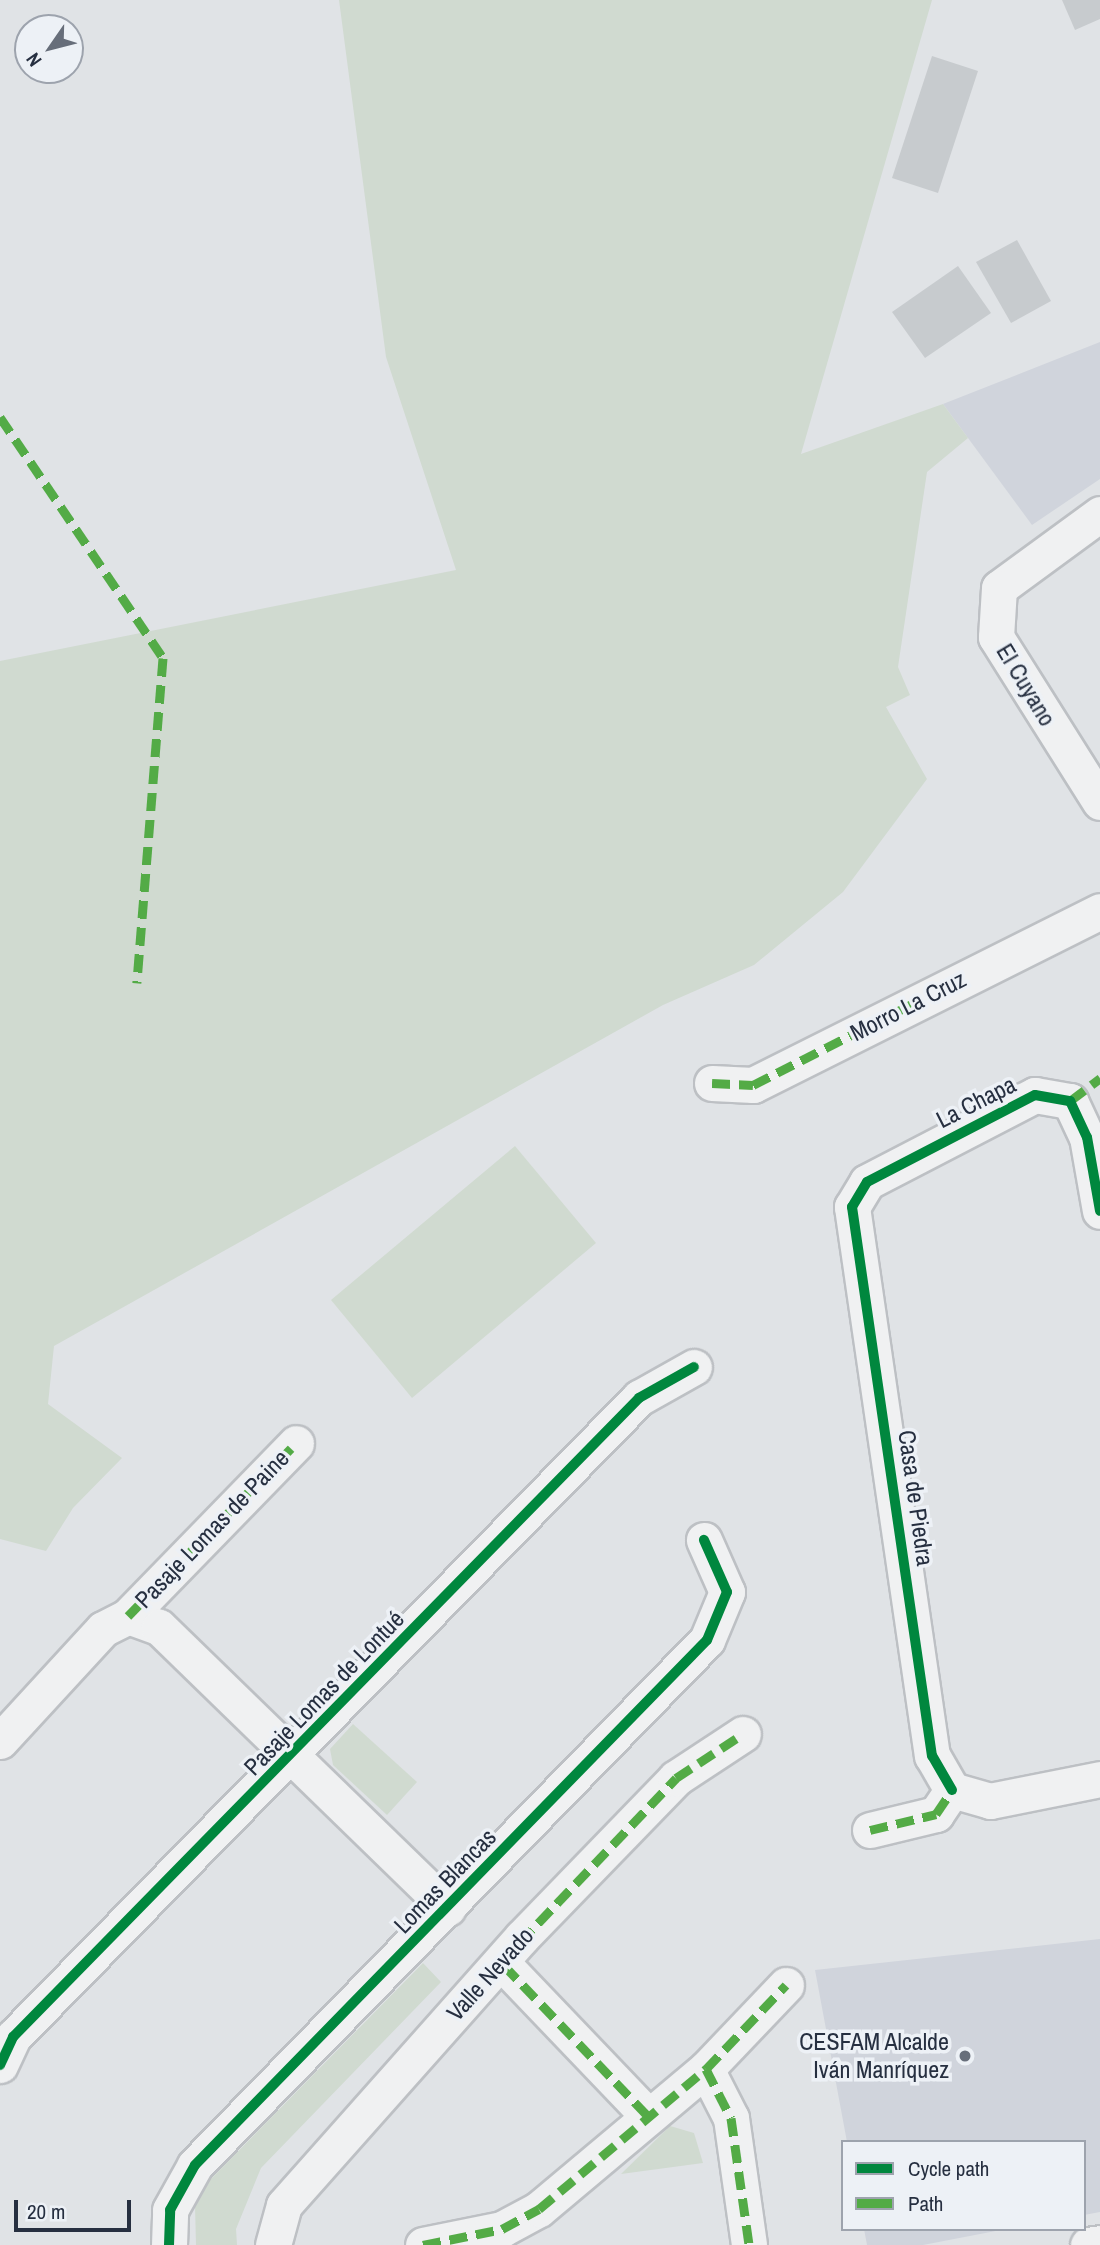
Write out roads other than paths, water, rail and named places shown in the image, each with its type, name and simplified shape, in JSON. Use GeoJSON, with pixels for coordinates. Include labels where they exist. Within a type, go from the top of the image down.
{"type":"FeatureCollection","features":[{"type":"Feature","properties":{"kind":"street","name":"El Cuyano"},"geometry":{"type":"LineString","coordinates":[[1100,514],[1022,565],[999,589],[996,637],[1100,802]]}},
{"type":"Feature","properties":{"kind":"street","name":"Morro La Cruz"},"geometry":{"type":"LineString","coordinates":[[712,1083],[753,1085],[1100,911]]}},
{"type":"Feature","properties":{"kind":"street","name":"La Chapa"},"geometry":{"type":"LineString","coordinates":[[852,1207],[867,1181],[1035,1095],[1070,1101],[1087,1137],[1100,1211]]}},
{"type":"Feature","properties":{"kind":"street","name":"Casa de Piedra"},"geometry":{"type":"LineString","coordinates":[[852,1207],[932,1756],[952,1790]]}},
{"type":"Feature","properties":{"kind":"street","name":"Pasaje Lomas de Lontué"},"geometry":{"type":"LineString","coordinates":[[0,2065],[13,2037],[290,1758],[639,1398],[694,1367]]}},
{"type":"Feature","properties":{"kind":"street","name":"Pasaje Lomas de Paine"},"geometry":{"type":"LineString","coordinates":[[0,1741],[103,1629],[128,1616],[296,1443]]}},
{"type":"Feature","properties":{"kind":"street","name":"Lomas Blancas"},"geometry":{"type":"LineString","coordinates":[[169,2245],[170,2210],[195,2165],[707,1640],[727,1592],[704,1540]]}},
{"type":"Feature","properties":{"kind":"street"},"geometry":{"type":"LineString","coordinates":[[128,1616],[159,1627],[290,1758],[448,1908]]}},
{"type":"Feature","properties":{"kind":"street","name":"Valle Nevado"},"geometry":{"type":"LineString","coordinates":[[272,2245],[284,2206],[501,1962],[676,1778],[743,1734]]}},
{"type":"Feature","properties":{"kind":"street"},"geometry":{"type":"LineString","coordinates":[[870,1829],[936,1814],[952,1790],[990,1801],[1100,1779]]}},
{"type":"Feature","properties":{"kind":"street"},"geometry":{"type":"LineString","coordinates":[[501,1962],[647,2115]]}},
{"type":"Feature","properties":{"kind":"street"},"geometry":{"type":"LineString","coordinates":[[423,2245],[522,2221],[647,2115],[706,2069],[786,1985]]}},
{"type":"Feature","properties":{"kind":"street"},"geometry":{"type":"LineString","coordinates":[[706,2069],[731,2118],[749,2245]]}},
{"type":"Feature","properties":{"kind":"street"},"geometry":{"type":"LineString","coordinates":[[1088,2245],[1100,2243]]}},
{"type":"Feature","properties":{"kind":"place","name":"CESFAM Alcalde Iván Manríquez"},"geometry":{"type":"Point","coordinates":[965,2056]}}]}
